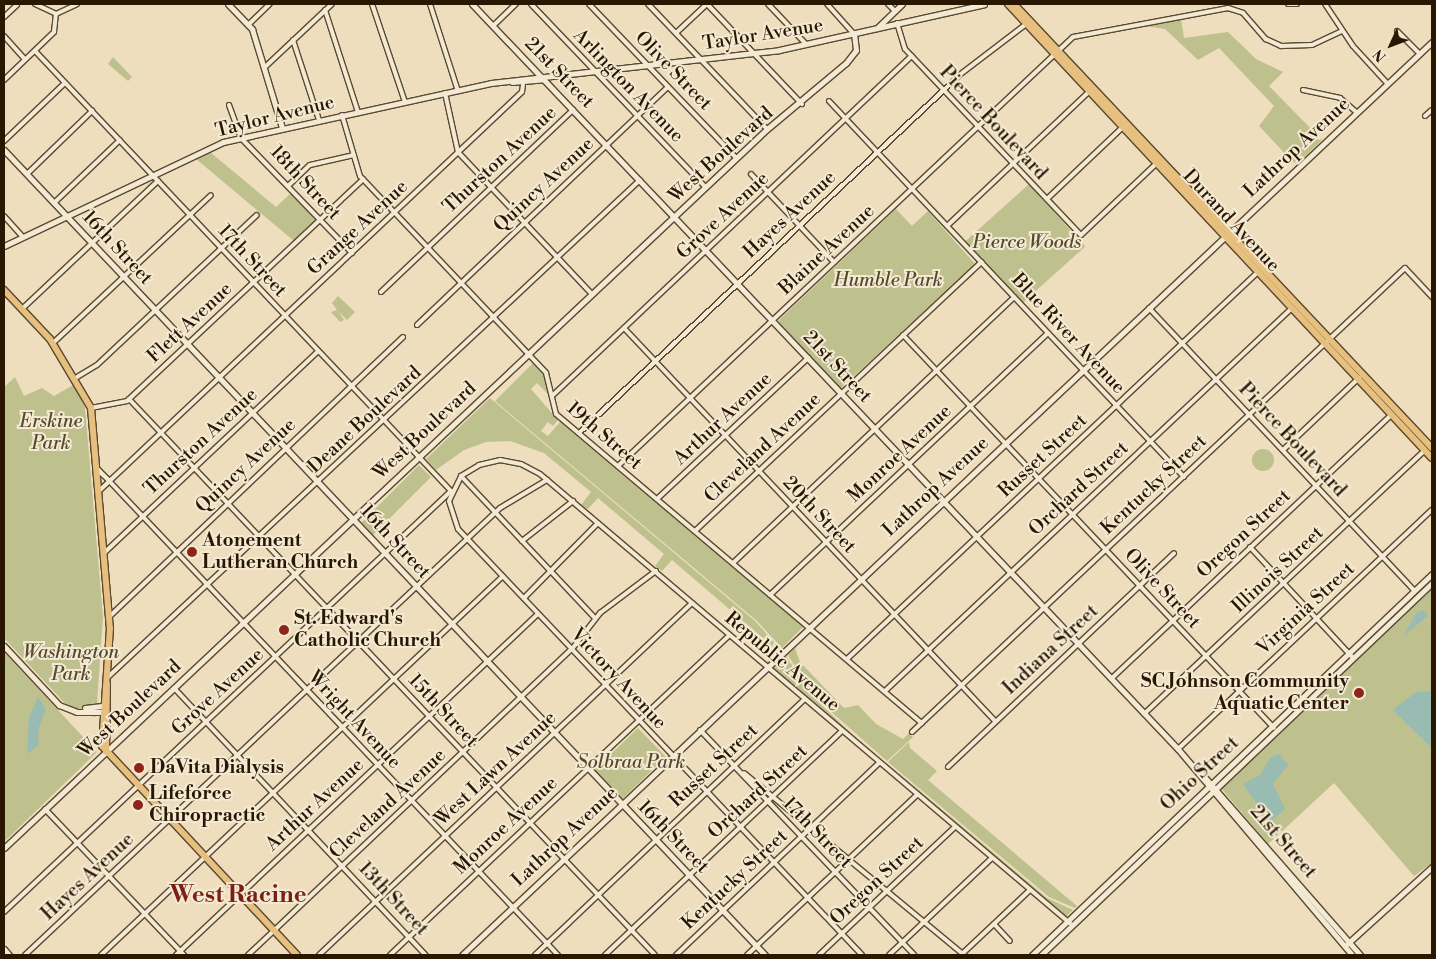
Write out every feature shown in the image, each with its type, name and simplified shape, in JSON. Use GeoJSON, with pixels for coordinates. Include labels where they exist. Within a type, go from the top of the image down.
{"type":"FeatureCollection","features":[{"type":"Feature","properties":{"kind":"main road","name":"Durand Avenue"},"geometry":{"type":"LineString","coordinates":[[1008,4],[1026,24],[1057,52],[1228,234],[1258,272],[1292,308],[1327,341]]}},
{"type":"Feature","properties":{"kind":"main road","name":"Durand Avenue"},"geometry":{"type":"LineString","coordinates":[[1017,5],[1123,127],[1269,275],[1327,341],[1429,448],[1432,458]]}},
{"type":"Feature","properties":{"kind":"main road"},"geometry":{"type":"LineString","coordinates":[[1258,272],[1269,275]]}},
{"type":"Feature","properties":{"kind":"main road"},"geometry":{"type":"LineString","coordinates":[[4,290],[53,343],[77,377],[91,408],[109,617],[106,752]]}},
{"type":"Feature","properties":{"kind":"main road"},"geometry":{"type":"LineString","coordinates":[[107,680],[101,709],[100,738],[106,752],[297,955]]}},
{"type":"Feature","properties":{"kind":"main road"},"geometry":{"type":"LineString","coordinates":[[101,709],[107,727]]}},
{"type":"Feature","properties":{"kind":"street"},"geometry":{"type":"LineString","coordinates":[[35,4],[56,14]]}},
{"type":"Feature","properties":{"kind":"street"},"geometry":{"type":"LineString","coordinates":[[56,14],[77,4]]}},
{"type":"Feature","properties":{"kind":"street"},"geometry":{"type":"LineString","coordinates":[[228,4],[248,25],[264,68],[282,128]]}},
{"type":"Feature","properties":{"kind":"street"},"geometry":{"type":"LineString","coordinates":[[248,25],[270,4]]}},
{"type":"Feature","properties":{"kind":"street"},"geometry":{"type":"LineString","coordinates":[[264,68],[332,4]]}},
{"type":"Feature","properties":{"kind":"street"},"geometry":{"type":"LineString","coordinates":[[372,4],[405,102]]}},
{"type":"Feature","properties":{"kind":"street"},"geometry":{"type":"LineString","coordinates":[[430,4],[458,91]]}},
{"type":"Feature","properties":{"kind":"street","name":"21st Street"},"geometry":{"type":"LineString","coordinates":[[472,4],[1179,751],[1343,935],[1347,944]]}},
{"type":"Feature","properties":{"kind":"street"},"geometry":{"type":"LineString","coordinates":[[493,26],[516,4]]}},
{"type":"Feature","properties":{"kind":"street","name":"Arlington Avenue"},"geometry":{"type":"LineString","coordinates":[[531,4],[705,187]]}},
{"type":"Feature","properties":{"kind":"street","name":"Olive Street"},"geometry":{"type":"LineString","coordinates":[[589,4],[736,158]]}},
{"type":"Feature","properties":{"kind":"street"},"geometry":{"type":"LineString","coordinates":[[648,4],[767,129]]}},
{"type":"Feature","properties":{"kind":"street"},"geometry":{"type":"LineString","coordinates":[[676,33],[707,4],[802,104]]}},
{"type":"Feature","properties":{"kind":"street"},"geometry":{"type":"LineString","coordinates":[[768,4],[806,44]]}},
{"type":"Feature","properties":{"kind":"street"},"geometry":{"type":"LineString","coordinates":[[827,4],[854,34]]}},
{"type":"Feature","properties":{"kind":"street"},"geometry":{"type":"LineString","coordinates":[[888,4],[895,11]]}},
{"type":"Feature","properties":{"kind":"street"},"geometry":{"type":"LineString","coordinates":[[876,29],[902,4]]}},
{"type":"Feature","properties":{"kind":"street","name":"Taylor Avenue"},"geometry":{"type":"LineString","coordinates":[[4,246],[153,175],[241,138],[445,93],[512,82],[754,53],[854,34],[984,4]]}},
{"type":"Feature","properties":{"kind":"street"},"geometry":{"type":"LineString","coordinates":[[1215,4],[1216,9]]}},
{"type":"Feature","properties":{"kind":"street"},"geometry":{"type":"LineString","coordinates":[[1288,4],[1297,4]]}},
{"type":"Feature","properties":{"kind":"street"},"geometry":{"type":"LineString","coordinates":[[1325,4],[1342,31],[1388,84]]}},
{"type":"Feature","properties":{"kind":"street"},"geometry":{"type":"LineString","coordinates":[[4,17],[18,5]]}},
{"type":"Feature","properties":{"kind":"street","name":"Blaine Avenue"},"geometry":{"type":"LineString","coordinates":[[618,466],[1057,52],[1083,34],[1216,9],[1243,13],[1266,39],[1281,46],[1312,45],[1342,31]]}},
{"type":"Feature","properties":{"kind":"street"},"geometry":{"type":"LineString","coordinates":[[325,10],[358,112]]}},
{"type":"Feature","properties":{"kind":"street"},"geometry":{"type":"LineString","coordinates":[[4,80],[55,30],[56,14]]}},
{"type":"Feature","properties":{"kind":"street","name":"Pierce Boulevard"},"geometry":{"type":"LineString","coordinates":[[897,23],[903,46],[1081,235],[1157,163]]}},
{"type":"Feature","properties":{"kind":"street","name":"Hayes Avenue"},"geometry":{"type":"LineString","coordinates":[[579,433],[944,90],[1026,24]]}},
{"type":"Feature","properties":{"kind":"street"},"geometry":{"type":"LineString","coordinates":[[1397,30],[1420,54]]}},
{"type":"Feature","properties":{"kind":"street","name":"West Boulevard"},"geometry":{"type":"LineString","coordinates":[[4,848],[767,129],[802,104],[853,56],[854,34]]}},
{"type":"Feature","properties":{"kind":"street"},"geometry":{"type":"LineString","coordinates":[[4,36],[25,59]]}},
{"type":"Feature","properties":{"kind":"street"},"geometry":{"type":"LineString","coordinates":[[293,40],[319,120]]}},
{"type":"Feature","properties":{"kind":"street","name":"Lathrop Avenue"},"geometry":{"type":"LineString","coordinates":[[462,955],[1432,42]]}},
{"type":"Feature","properties":{"kind":"street","name":"17th Street"},"geometry":{"type":"LineString","coordinates":[[35,51],[451,491]]}},
{"type":"Feature","properties":{"kind":"street","name":"Grove Avenue"},"geometry":{"type":"LineString","coordinates":[[552,396],[912,56]]}},
{"type":"Feature","properties":{"kind":"street","name":"Taylor Avenue"},"geometry":{"type":"LineString","coordinates":[[512,82],[523,85],[544,79]]}},
{"type":"Feature","properties":{"kind":"street"},"geometry":{"type":"LineString","coordinates":[[4,141],[65,83]]}},
{"type":"Feature","properties":{"kind":"street","name":"Grange Avenue"},"geometry":{"type":"LineString","coordinates":[[97,492],[522,92],[523,85]]}},
{"type":"Feature","properties":{"kind":"street","name":"Quincy Avenue"},"geometry":{"type":"LineString","coordinates":[[417,325],[668,87]]}},
{"type":"Feature","properties":{"kind":"street"},"geometry":{"type":"LineString","coordinates":[[1303,90],[1340,98],[1357,113]]}},
{"type":"Feature","properties":{"kind":"street"},"geometry":{"type":"LineString","coordinates":[[947,226],[1090,91]]}},
{"type":"Feature","properties":{"kind":"street"},"geometry":{"type":"LineString","coordinates":[[445,93],[458,153],[592,294]]}},
{"type":"Feature","properties":{"kind":"street","name":"Blue River Avenue"},"geometry":{"type":"LineString","coordinates":[[829,101],[1184,476]]}},
{"type":"Feature","properties":{"kind":"street","name":"18th Street"},"geometry":{"type":"LineString","coordinates":[[229,105],[241,138],[352,253]]}},
{"type":"Feature","properties":{"kind":"street","name":"Thurston Avenue"},"geometry":{"type":"LineString","coordinates":[[381,292],[573,110]]}},
{"type":"Feature","properties":{"kind":"street"},"geometry":{"type":"LineString","coordinates":[[1425,116],[1432,110]]}},
{"type":"Feature","properties":{"kind":"street"},"geometry":{"type":"LineString","coordinates":[[27,174],[92,112]]}},
{"type":"Feature","properties":{"kind":"street","name":"19th Street"},"geometry":{"type":"LineString","coordinates":[[342,115],[363,179],[547,375],[554,411],[922,723]]}},
{"type":"Feature","properties":{"kind":"street"},"geometry":{"type":"LineString","coordinates":[[1047,200],[1123,127]]}},
{"type":"Feature","properties":{"kind":"street"},"geometry":{"type":"LineString","coordinates":[[54,203],[120,140]]}},
{"type":"Feature","properties":{"kind":"street","name":"16th Street"},"geometry":{"type":"LineString","coordinates":[[4,150],[765,955]]}},
{"type":"Feature","properties":{"kind":"street"},"geometry":{"type":"LineString","coordinates":[[288,186],[310,165],[354,155]]}},
{"type":"Feature","properties":{"kind":"street"},"geometry":{"type":"LineString","coordinates":[[751,174],[834,262]]}},
{"type":"Feature","properties":{"kind":"street","name":"Flett Avenue"},"geometry":{"type":"LineString","coordinates":[[129,399],[363,179]]}},
{"type":"Feature","properties":{"kind":"street","name":"Deane Boulevard"},"geometry":{"type":"LineString","coordinates":[[107,680],[261,538],[640,180]]}},
{"type":"Feature","properties":{"kind":"street"},"geometry":{"type":"LineString","coordinates":[[22,309],[158,181]]}},
{"type":"Feature","properties":{"kind":"street"},"geometry":{"type":"LineString","coordinates":[[53,343],[211,194]]}},
{"type":"Feature","properties":{"kind":"street"},"geometry":{"type":"LineString","coordinates":[[77,377],[97,365],[257,215]]}},
{"type":"Feature","properties":{"kind":"street"},"geometry":{"type":"LineString","coordinates":[[4,216],[23,236]]}},
{"type":"Feature","properties":{"kind":"street","name":"Cleveland Avenue"},"geometry":{"type":"LineString","coordinates":[[695,531],[981,262]]}},
{"type":"Feature","properties":{"kind":"street","name":"Kentucky Street"},"geometry":{"type":"LineString","coordinates":[[912,732],[1405,268],[1432,297]]}},
{"type":"Feature","properties":{"kind":"street","name":"Russet Street"},"geometry":{"type":"LineString","coordinates":[[847,660],[1258,272]]}},
{"type":"Feature","properties":{"kind":"street"},"geometry":{"type":"LineString","coordinates":[[733,563],[1014,297]]}},
{"type":"Feature","properties":{"kind":"street","name":"Pierce Boulevard"},"geometry":{"type":"LineString","coordinates":[[1149,308],[1415,591]]}},
{"type":"Feature","properties":{"kind":"street","name":"Orchard Street"},"geometry":{"type":"LineString","coordinates":[[885,691],[1292,308]]}},
{"type":"Feature","properties":{"kind":"street","name":"20th Street"},"geometry":{"type":"LineString","coordinates":[[624,328],[995,721]]}},
{"type":"Feature","properties":{"kind":"street","name":"Monroe Avenue"},"geometry":{"type":"LineString","coordinates":[[770,595],[1048,333]]}},
{"type":"Feature","properties":{"kind":"street","name":"Olive Street"},"geometry":{"type":"LineString","coordinates":[[903,335],[1275,729]]}},
{"type":"Feature","properties":{"kind":"street","name":"Quincy Avenue"},"geometry":{"type":"LineString","coordinates":[[109,617],[176,551],[403,338]]}},
{"type":"Feature","properties":{"kind":"street","name":"Thurston Avenue"},"geometry":{"type":"LineString","coordinates":[[103,554],[318,350]]}},
{"type":"Feature","properties":{"kind":"street","name":"Arthur Avenue"},"geometry":{"type":"LineString","coordinates":[[657,499],[808,358]]}},
{"type":"Feature","properties":{"kind":"street"},"geometry":{"type":"LineString","coordinates":[[1283,450],[1361,377]]}},
{"type":"Feature","properties":{"kind":"street"},"geometry":{"type":"LineString","coordinates":[[91,408],[129,399]]}},
{"type":"Feature","properties":{"kind":"street","name":"15th Street"},"geometry":{"type":"LineString","coordinates":[[129,399],[655,955]]}},
{"type":"Feature","properties":{"kind":"street","name":"Oregon Street"},"geometry":{"type":"LineString","coordinates":[[1111,678],[1394,412]]}},
{"type":"Feature","properties":{"kind":"street","name":"Illinois Street"},"geometry":{"type":"LineString","coordinates":[[1144,714],[1429,448]]}},
{"type":"Feature","properties":{"kind":"street","name":"Republic Avenue"},"geometry":{"type":"LineString","coordinates":[[461,476],[484,463],[506,460],[526,466],[547,480],[1072,926]]}},
{"type":"Feature","properties":{"kind":"street","name":"Wright Avenue"},"geometry":{"type":"LineString","coordinates":[[96,467],[558,955]]}},
{"type":"Feature","properties":{"kind":"street"},"geometry":{"type":"LineString","coordinates":[[451,491],[461,476],[595,618]]}},
{"type":"Feature","properties":{"kind":"street","name":"Hayes Avenue"},"geometry":{"type":"LineString","coordinates":[[25,955],[495,512],[547,480]]}},
{"type":"Feature","properties":{"kind":"street","name":"Grove Avenue"},"geometry":{"type":"LineString","coordinates":[[4,912],[451,491]]}},
{"type":"Feature","properties":{"kind":"street","name":"Victory Avenue"},"geometry":{"type":"LineString","coordinates":[[451,491],[451,518],[468,539],[862,955]]}},
{"type":"Feature","properties":{"kind":"street"},"geometry":{"type":"LineString","coordinates":[[522,541],[573,501]]}},
{"type":"Feature","properties":{"kind":"street","name":"Virginia Street"},"geometry":{"type":"LineString","coordinates":[[1179,751],[1432,510]]}},
{"type":"Feature","properties":{"kind":"street"},"geometry":{"type":"LineString","coordinates":[[524,598],[552,572],[598,523]]}},
{"type":"Feature","properties":{"kind":"street"},"geometry":{"type":"LineString","coordinates":[[1250,547],[1351,655]]}},
{"type":"Feature","properties":{"kind":"street","name":"Indiana Street"},"geometry":{"type":"LineString","coordinates":[[948,767],[1174,553]]}},
{"type":"Feature","properties":{"kind":"street","name":"Cleveland Avenue"},"geometry":{"type":"LineString","coordinates":[[248,955],[572,649],[595,618],[656,571]]}},
{"type":"Feature","properties":{"kind":"street","name":"Ohio Street"},"geometry":{"type":"LineString","coordinates":[[1032,955],[1152,840],[1275,729],[1432,574]]}},
{"type":"Feature","properties":{"kind":"street"},"geometry":{"type":"LineString","coordinates":[[101,955],[503,576]]}},
{"type":"Feature","properties":{"kind":"street","name":"Ohio Street"},"geometry":{"type":"LineString","coordinates":[[1351,655],[1432,583]]}},
{"type":"Feature","properties":{"kind":"street","name":"West Lawn Avenue"},"geometry":{"type":"LineString","coordinates":[[319,955],[692,603]]}},
{"type":"Feature","properties":{"kind":"street","name":"Arthur Avenue"},"geometry":{"type":"LineString","coordinates":[[176,955],[182,953],[308,830],[538,614]]}},
{"type":"Feature","properties":{"kind":"street","name":"Monroe Avenue"},"geometry":{"type":"LineString","coordinates":[[390,955],[729,636]]}},
{"type":"Feature","properties":{"kind":"street"},"geometry":{"type":"LineString","coordinates":[[4,646],[50,695],[70,707],[101,709]]}},
{"type":"Feature","properties":{"kind":"street","name":"13th Street"},"geometry":{"type":"LineString","coordinates":[[174,688],[426,955]]}},
{"type":"Feature","properties":{"kind":"street","name":"Russet Street"},"geometry":{"type":"LineString","coordinates":[[535,955],[804,700]]}},
{"type":"Feature","properties":{"kind":"street","name":"17th Street"},"geometry":{"type":"LineString","coordinates":[[700,730],[914,955]]}},
{"type":"Feature","properties":{"kind":"street","name":"Orchard Street"},"geometry":{"type":"LineString","coordinates":[[605,955],[842,731]]}},
{"type":"Feature","properties":{"kind":"street","name":"Kentucky Street"},"geometry":{"type":"LineString","coordinates":[[676,955],[879,763]]}},
{"type":"Feature","properties":{"kind":"street"},"geometry":{"type":"LineString","coordinates":[[734,766],[812,827],[962,955],[1030,890]]}},
{"type":"Feature","properties":{"kind":"street","name":"21st Street"},"geometry":{"type":"LineString","coordinates":[[1212,787],[1356,954]]}},
{"type":"Feature","properties":{"kind":"street","name":"Ohio Street"},"geometry":{"type":"LineString","coordinates":[[1041,955],[1212,787]]}},
{"type":"Feature","properties":{"kind":"street"},"geometry":{"type":"LineString","coordinates":[[747,955],[917,794]]}},
{"type":"Feature","properties":{"kind":"street"},"geometry":{"type":"LineString","coordinates":[[45,809],[182,953]]}},
{"type":"Feature","properties":{"kind":"street","name":"Oregon Street"},"geometry":{"type":"LineString","coordinates":[[819,955],[955,827]]}},
{"type":"Feature","properties":{"kind":"street"},"geometry":{"type":"LineString","coordinates":[[1152,840],[1156,844]]}},
{"type":"Feature","properties":{"kind":"street"},"geometry":{"type":"LineString","coordinates":[[890,955],[992,858]]}},
{"type":"Feature","properties":{"kind":"street"},"geometry":{"type":"LineString","coordinates":[[1347,944],[1432,867]]}},
{"type":"Feature","properties":{"kind":"street"},"geometry":{"type":"LineString","coordinates":[[1107,883],[1111,888]]}},
{"type":"Feature","properties":{"kind":"street"},"geometry":{"type":"LineString","coordinates":[[994,924],[1010,941]]}},
{"type":"Feature","properties":{"kind":"street"},"geometry":{"type":"LineString","coordinates":[[1343,935],[1355,936]]}},
{"type":"Feature","properties":{"kind":"street"},"geometry":{"type":"LineString","coordinates":[[1355,936],[1356,954]]}},
{"type":"Feature","properties":{"kind":"street"},"geometry":{"type":"LineString","coordinates":[[4,949],[9,955]]}},
{"type":"Feature","properties":{"kind":"green space"},"geometry":{"type":"Polygon","coordinates":[[[1181,19],[1184,38],[1228,32],[1256,59],[1283,72],[1269,86],[1322,140],[1297,164],[1292,161],[1259,126],[1274,106],[1219,48],[1198,60],[1165,29],[1145,26],[1181,19]]]}},
{"type":"Feature","properties":{"kind":"green space"},"geometry":{"type":"Polygon","coordinates":[[[113,57],[132,77],[128,81],[108,64],[113,57]]]}},
{"type":"Feature","properties":{"kind":"green space"},"geometry":{"type":"Polygon","coordinates":[[[210,152],[276,207],[291,193],[315,220],[294,241],[196,159],[210,152]]]}},
{"type":"Feature","properties":{"kind":"green space","name":"Pierce Woods"},"geometry":{"type":"Polygon","coordinates":[[[1029,184],[1085,246],[1021,304],[965,242],[1029,184]]]}},
{"type":"Feature","properties":{"kind":"green space","name":"Humble Park"},"geometry":{"type":"Polygon","coordinates":[[[896,209],[912,226],[928,211],[975,264],[840,389],[778,321],[896,209]]]}},
{"type":"Feature","properties":{"kind":"green space"},"geometry":{"type":"Polygon","coordinates":[[[338,296],[355,312],[347,320],[339,312],[344,320],[340,322],[331,312],[337,310],[332,303],[338,296]]]}},
{"type":"Feature","properties":{"kind":"green space"},"geometry":{"type":"Polygon","coordinates":[[[533,363],[546,379],[549,395],[537,383],[531,389],[558,420],[553,426],[548,422],[541,431],[548,436],[560,422],[803,627],[782,648],[757,621],[495,401],[533,363]]]}},
{"type":"Feature","properties":{"kind":"green space"},"geometry":{"type":"Polygon","coordinates":[[[15,377],[24,396],[42,388],[54,396],[75,384],[85,408],[103,617],[96,717],[74,713],[4,638],[4,387],[15,377]]]}},
{"type":"Feature","properties":{"kind":"green space"},"geometry":{"type":"Polygon","coordinates":[[[490,398],[755,621],[780,649],[766,663],[776,649],[672,560],[662,571],[655,566],[664,554],[598,498],[588,509],[581,505],[591,492],[544,453],[510,441],[486,442],[464,450],[436,470],[426,459],[490,398]]]}},
{"type":"Feature","properties":{"kind":"green space"},"geometry":{"type":"Polygon","coordinates":[[[1263,449],[1271,452],[1274,460],[1271,468],[1263,471],[1255,468],[1252,460],[1255,452],[1263,449]]]}},
{"type":"Feature","properties":{"kind":"green space"},"geometry":{"type":"Polygon","coordinates":[[[419,465],[431,477],[373,535],[361,523],[419,465]]]}},
{"type":"Feature","properties":{"kind":"green space"},"geometry":{"type":"Polygon","coordinates":[[[1432,586],[1432,863],[1414,876],[1334,783],[1268,844],[1221,788],[1432,586]]]}},
{"type":"Feature","properties":{"kind":"green space"},"geometry":{"type":"Polygon","coordinates":[[[795,648],[800,662],[844,708],[858,705],[876,724],[903,739],[909,733],[913,737],[887,761],[812,695],[788,655],[795,648]]]}},
{"type":"Feature","properties":{"kind":"green space"},"geometry":{"type":"Polygon","coordinates":[[[4,652],[97,752],[4,842],[4,652]]]}},
{"type":"Feature","properties":{"kind":"green space"},"geometry":{"type":"Polygon","coordinates":[[[786,656],[812,696],[884,764],[772,670],[786,656]]]}},
{"type":"Feature","properties":{"kind":"green space","name":"Solbraa Park"},"geometry":{"type":"Polygon","coordinates":[[[638,728],[666,757],[622,799],[594,770],[638,728]]]}},
{"type":"Feature","properties":{"kind":"green space"},"geometry":{"type":"Polygon","coordinates":[[[909,742],[910,748],[937,771],[928,780],[1077,906],[1075,908],[1049,897],[888,762],[909,742]]]}},
{"type":"Feature","properties":{"kind":"green space"},"geometry":{"type":"Polygon","coordinates":[[[887,763],[1047,898],[1073,910],[1065,917],[887,763]]]}},
{"type":"Feature","properties":{"kind":"water"},"geometry":{"type":"Polygon","coordinates":[[[1423,610],[1428,616],[1403,636],[1417,612],[1423,610]]]}},
{"type":"Feature","properties":{"kind":"water"},"geometry":{"type":"Polygon","coordinates":[[[1432,691],[1432,748],[1393,710],[1416,692],[1432,691]]]}},
{"type":"Feature","properties":{"kind":"water"},"geometry":{"type":"Polygon","coordinates":[[[38,697],[46,709],[39,727],[38,746],[27,754],[29,718],[38,697]]]}},
{"type":"Feature","properties":{"kind":"water"},"geometry":{"type":"Polygon","coordinates":[[[1279,754],[1288,765],[1273,784],[1285,809],[1269,822],[1243,784],[1260,775],[1270,758],[1279,754]]]}},
{"type":"Feature","properties":{"kind":"place","name":"Atonement Lutheran Church"},"geometry":{"type":"Point","coordinates":[192,552]}},
{"type":"Feature","properties":{"kind":"place","name":"St. Edward's Catholic Church"},"geometry":{"type":"Point","coordinates":[284,630]}},
{"type":"Feature","properties":{"kind":"place","name":"SC Johnson Community Aquatic Center"},"geometry":{"type":"Point","coordinates":[1359,693]}},
{"type":"Feature","properties":{"kind":"place","name":"DaVita Dialysis"},"geometry":{"type":"Point","coordinates":[139,768]}},
{"type":"Feature","properties":{"kind":"place","name":"Lifeforce Chiropractic"},"geometry":{"type":"Point","coordinates":[138,805]}},
{"type":"Feature","properties":{"kind":"district","name":"West Racine"},"geometry":{"type":"Point","coordinates":[238,896]}},
{"type":"Feature","properties":{"kind":"park label","name":"Erskine Park"},"geometry":{"type":"Point","coordinates":[51,433]}},
{"type":"Feature","properties":{"kind":"park label","name":"Washington Park"},"geometry":{"type":"Point","coordinates":[71,664]}}]}
